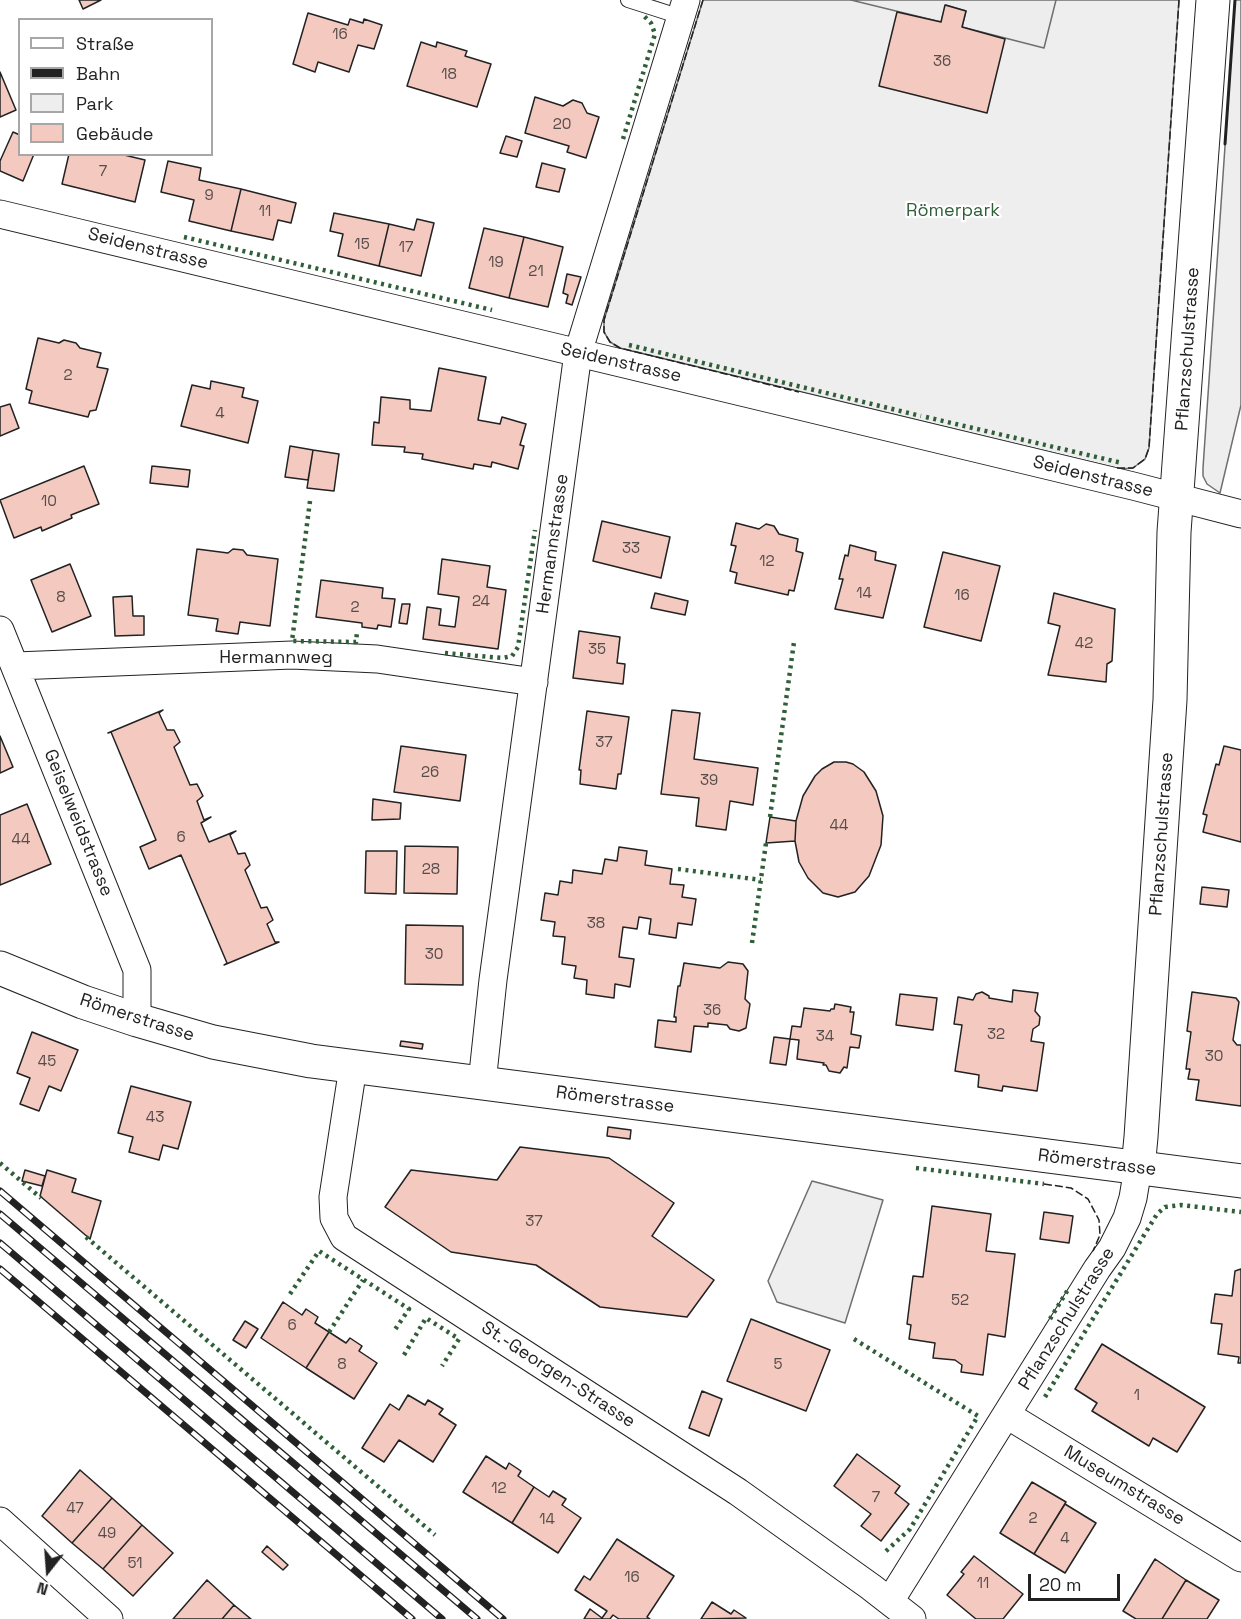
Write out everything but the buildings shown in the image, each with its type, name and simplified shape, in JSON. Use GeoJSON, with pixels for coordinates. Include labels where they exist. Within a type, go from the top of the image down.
{"type":"FeatureCollection","features":[{"type":"Feature","properties":{"kind":"main road","name":"Pflanzschulstrasse"},"geometry":{"type":"LineString","coordinates":[[1138,1168],[1142,1137],[1170,700],[1177,498],[1213,0]]}},
{"type":"Feature","properties":{"kind":"main road","name":"Römerstrasse"},"geometry":{"type":"LineString","coordinates":[[0,968],[83,1002],[213,1042],[353,1067],[1241,1181]]}},
{"type":"Feature","properties":{"kind":"street","name":"Hermannstrasse"},"geometry":{"type":"LineString","coordinates":[[482,1083],[493,980],[578,353],[683,8]]}},
{"type":"Feature","properties":{"kind":"street","name":"Seidenstrasse"},"geometry":{"type":"LineString","coordinates":[[0,214],[1133,486],[1241,514]]}},
{"type":"Feature","properties":{"kind":"street","name":"Geiselweidstrasse"},"geometry":{"type":"LineString","coordinates":[[0,630],[137,970],[137,1020]]}},
{"type":"Feature","properties":{"kind":"street","name":"Hermannweg"},"geometry":{"type":"LineString","coordinates":[[16,666],[292,655],[377,659],[534,682]]}},
{"type":"Feature","properties":{"kind":"street","name":"St.-Georgen-Strasse"},"geometry":{"type":"LineString","coordinates":[[353,1067],[333,1197],[334,1218],[344,1237],[733,1489],[912,1619]]}},
{"type":"Feature","properties":{"kind":"street","name":"Pflanzschulstrasse"},"geometry":{"type":"LineString","coordinates":[[890,1601],[1120,1234],[1133,1198],[1138,1168]]}},
{"type":"Feature","properties":{"kind":"street","name":"Museumstrasse"},"geometry":{"type":"LineString","coordinates":[[1007,1415],[1241,1558]]}},
{"type":"Feature","properties":{"kind":"street"},"geometry":{"type":"LineString","coordinates":[[0,1521],[109,1619]]}},
{"type":"Feature","properties":{"kind":"lane","name":"Hermannstrasse"},"geometry":{"type":"LineString","coordinates":[[628,0],[683,8]]}},
{"type":"Feature","properties":{"kind":"green space","name":"Römerpark"},"geometry":{"type":"Polygon","coordinates":[[[703,0],[1179,0],[1149,448],[1145,459],[1133,468],[1120,469],[620,348],[610,342],[604,332],[604,320],[703,0]]]}},
{"type":"Feature","properties":{"kind":"green space"},"geometry":{"type":"Polygon","coordinates":[[[1235,0],[1241,0],[1241,405],[1220,493],[1207,484],[1203,476],[1203,468],[1235,0]]]}},
{"type":"Feature","properties":{"kind":"green space"},"geometry":{"type":"Polygon","coordinates":[[[812,1181],[883,1200],[845,1323],[777,1302],[768,1281],[812,1181]]]}},
{"type":"Feature","properties":{"kind":"shaded area"},"geometry":{"type":"Polygon","coordinates":[[[851,0],[1056,0],[1044,48],[962,27],[966,11],[946,5],[941,22],[851,0]]]}},
{"type":"Feature","properties":{"kind":"railway"},"geometry":{"type":"LineString","coordinates":[[0,1191],[503,1619]]}},
{"type":"Feature","properties":{"kind":"railway"},"geometry":{"type":"LineString","coordinates":[[0,1214],[477,1619]]}},
{"type":"Feature","properties":{"kind":"railway"},"geometry":{"type":"LineString","coordinates":[[0,1243],[442,1619]]}},
{"type":"Feature","properties":{"kind":"railway"},"geometry":{"type":"LineString","coordinates":[[0,1269],[412,1619]]}},
{"type":"Feature","properties":{"kind":"hedge"},"geometry":{"type":"LineString","coordinates":[[623,139],[655,34],[651,23],[642,14]]}},
{"type":"Feature","properties":{"kind":"hedge"},"geometry":{"type":"LineString","coordinates":[[184,237],[492,310]]}},
{"type":"Feature","properties":{"kind":"hedge"},"geometry":{"type":"LineString","coordinates":[[629,345],[921,416]]}},
{"type":"Feature","properties":{"kind":"hedge"},"geometry":{"type":"LineString","coordinates":[[926,417],[1122,463]]}},
{"type":"Feature","properties":{"kind":"hedge"},"geometry":{"type":"LineString","coordinates":[[310,501],[292,641],[356,642],[357,632]]}},
{"type":"Feature","properties":{"kind":"hedge"},"geometry":{"type":"LineString","coordinates":[[445,653],[502,658],[512,656],[518,647],[535,530]]}},
{"type":"Feature","properties":{"kind":"hedge"},"geometry":{"type":"LineString","coordinates":[[770,817],[794,642]]}},
{"type":"Feature","properties":{"kind":"hedge"},"geometry":{"type":"LineString","coordinates":[[752,943],[766,843]]}},
{"type":"Feature","properties":{"kind":"hedge"},"geometry":{"type":"LineString","coordinates":[[678,869],[761,880]]}},
{"type":"Feature","properties":{"kind":"hedge"},"geometry":{"type":"LineString","coordinates":[[0,1163],[41,1198]]}},
{"type":"Feature","properties":{"kind":"hedge"},"geometry":{"type":"LineString","coordinates":[[916,1168],[1044,1184]]}},
{"type":"Feature","properties":{"kind":"hedge"},"geometry":{"type":"LineString","coordinates":[[1045,1397],[1157,1214],[1165,1207],[1181,1205],[1241,1212]]}},
{"type":"Feature","properties":{"kind":"hedge"},"geometry":{"type":"LineString","coordinates":[[86,1237],[435,1535]]}},
{"type":"Feature","properties":{"kind":"hedge"},"geometry":{"type":"LineString","coordinates":[[290,1294],[319,1251],[409,1309],[394,1331]]}},
{"type":"Feature","properties":{"kind":"hedge"},"geometry":{"type":"LineString","coordinates":[[329,1332],[363,1280]]}},
{"type":"Feature","properties":{"kind":"hedge"},"geometry":{"type":"LineString","coordinates":[[1050,1319],[1069,1288]]}},
{"type":"Feature","properties":{"kind":"hedge"},"geometry":{"type":"LineString","coordinates":[[404,1355],[426,1318],[459,1339],[442,1366]]}},
{"type":"Feature","properties":{"kind":"hedge"},"geometry":{"type":"LineString","coordinates":[[854,1339],[978,1416],[910,1529],[885,1552]]}},
{"type":"Feature","properties":{"kind":"fence"},"geometry":{"type":"LineString","coordinates":[[703,0],[604,320],[604,332],[610,342],[620,348],[799,392]]}},
{"type":"Feature","properties":{"kind":"fence"},"geometry":{"type":"LineString","coordinates":[[1117,468],[1133,468],[1145,459],[1149,448],[1179,0]]}},
{"type":"Feature","properties":{"kind":"fence"},"geometry":{"type":"LineString","coordinates":[[1044,1184],[1071,1188],[1088,1199],[1099,1220],[1100,1235],[1093,1251]]}},
{"type":"Feature","properties":{"kind":"wall"},"geometry":{"type":"LineString","coordinates":[[1225,144],[1235,0]]}}]}
